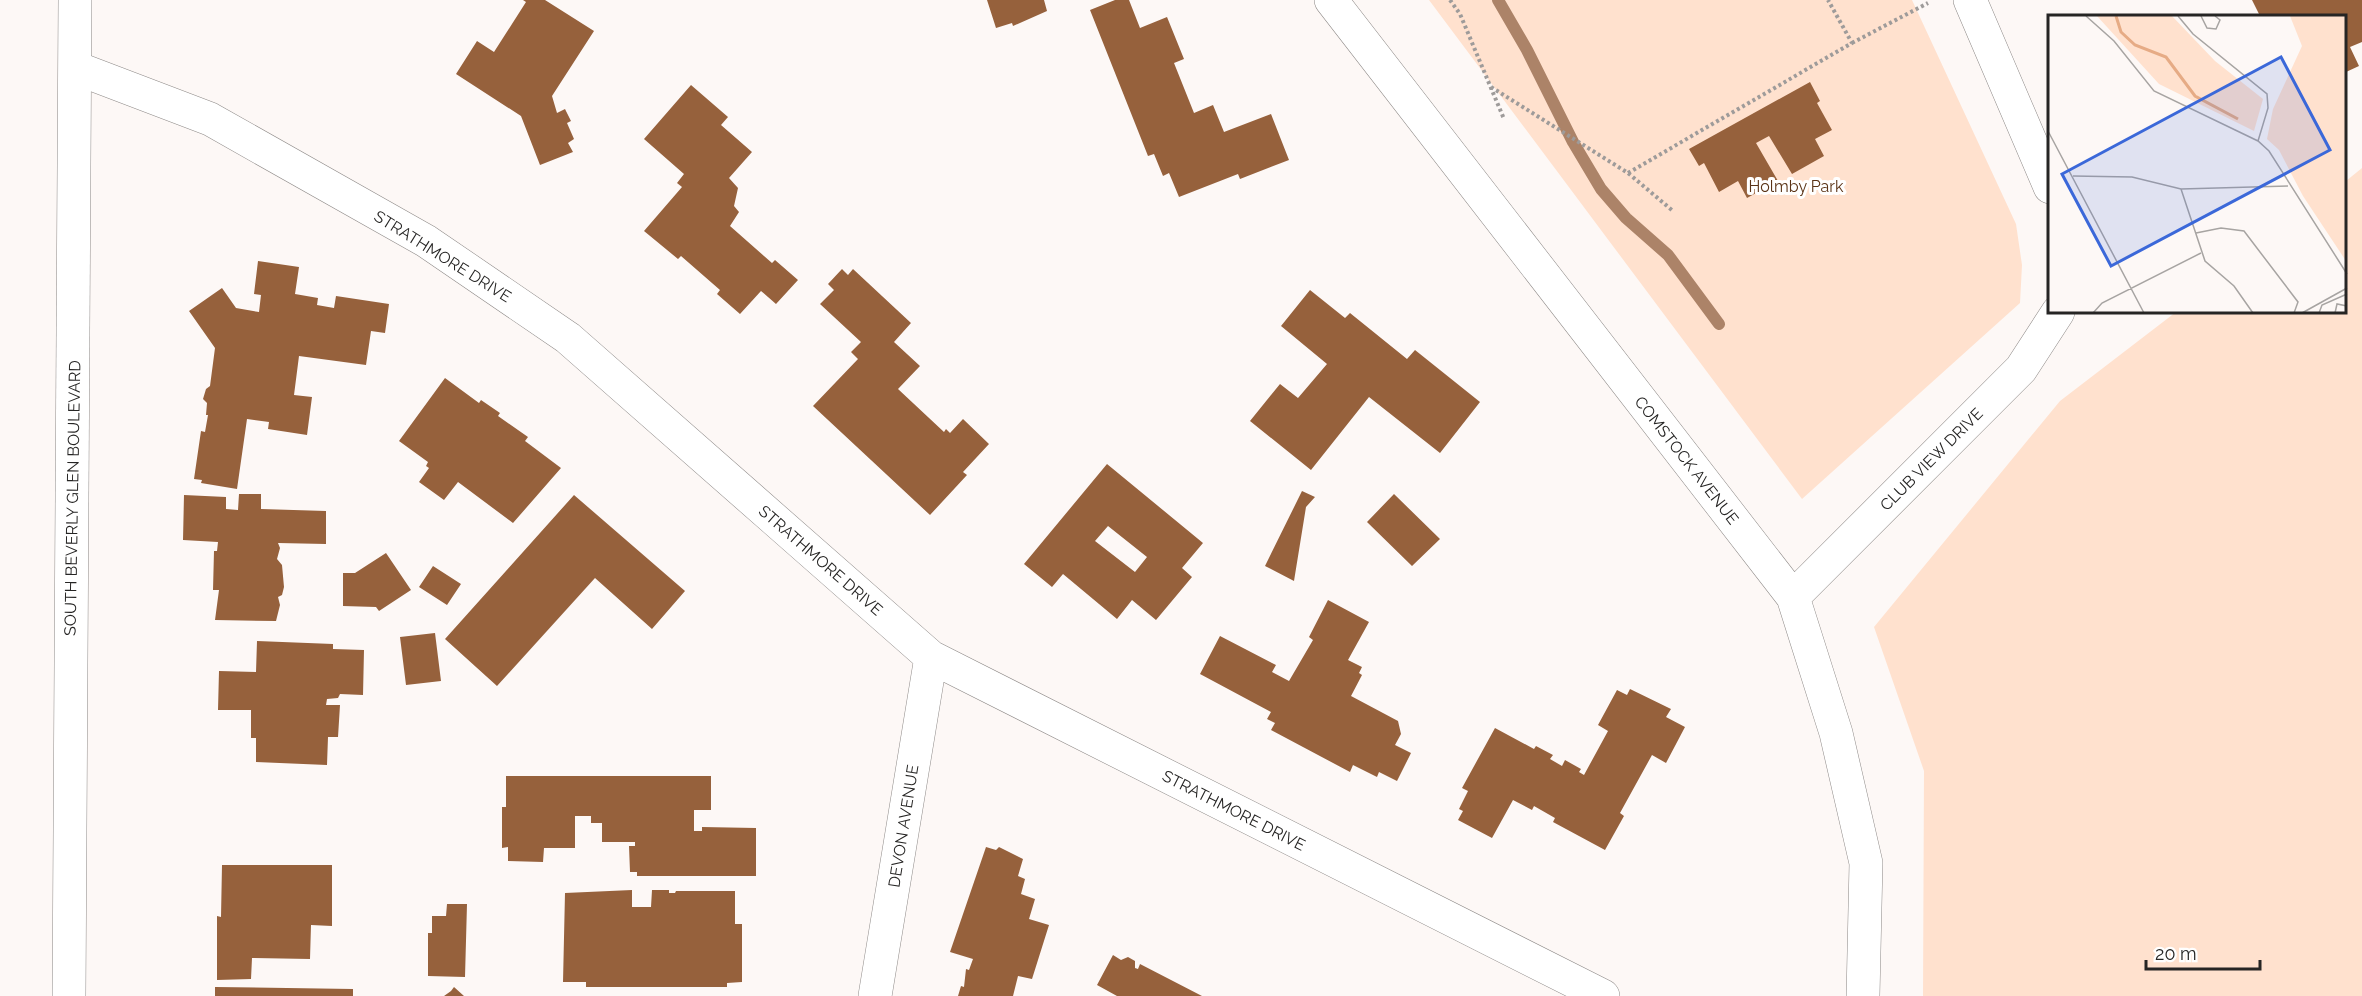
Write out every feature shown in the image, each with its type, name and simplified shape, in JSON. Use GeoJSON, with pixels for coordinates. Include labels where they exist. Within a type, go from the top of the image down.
{"type":"FeatureCollection","features":[{"type":"Feature","properties":{"kind":"street","name":"SOUTH BEVERLY GLEN BOULEVARD"},"geometry":{"type":"LineString","coordinates":[[69,996],[75,0]]}},
{"type":"Feature","properties":{"kind":"street","name":"COMSTOCK AVENUE"},"geometry":{"type":"LineString","coordinates":[[1331,0],[1793,597],[1836,733],[1866,863],[1863,996]]}},
{"type":"Feature","properties":{"kind":"street"},"geometry":{"type":"LineString","coordinates":[[1970,0],[2048,182]]}},
{"type":"Feature","properties":{"kind":"street","name":"STRATHMORE DRIVE"},"geometry":{"type":"LineString","coordinates":[[76,68],[210,119],[426,241],[568,338],[931,657],[1603,996]]}},
{"type":"Feature","properties":{"kind":"street","name":"CLUB VIEW DRIVE"},"geometry":{"type":"LineString","coordinates":[[1793,597],[2021,369],[2057,314]]}},
{"type":"Feature","properties":{"kind":"street","name":"DEVON AVENUE"},"geometry":{"type":"LineString","coordinates":[[875,996],[931,657]]}},
{"type":"Feature","properties":{"kind":"path"},"geometry":{"type":"LineString","coordinates":[[1450,0],[1460,14],[1504,119]]}},
{"type":"Feature","properties":{"kind":"path"},"geometry":{"type":"LineString","coordinates":[[1828,0],[1852,43]]}},
{"type":"Feature","properties":{"kind":"path"},"geometry":{"type":"LineString","coordinates":[[1628,173],[1852,43],[1928,3]]}},
{"type":"Feature","properties":{"kind":"path"},"geometry":{"type":"LineString","coordinates":[[1491,87],[1628,173],[1673,211]]}},
{"type":"Feature","properties":{"kind":"green space","name":"Holmby Park"},"geometry":{"type":"Polygon","coordinates":[[[1429,0],[1912,0],[2016,224],[2022,265],[2020,303],[1802,499],[1429,0]]]}},
{"type":"Feature","properties":{"kind":"green space"},"geometry":{"type":"Polygon","coordinates":[[[2362,168],[2362,996],[1923,996],[1924,771],[1874,627],[2060,401],[2173,314],[2347,314],[2347,180],[2362,168]]]}},
{"type":"Feature","properties":{"kind":"building"},"geometry":{"type":"Polygon","coordinates":[[[523,0],[545,0],[594,31],[552,96],[557,113],[565,109],[571,121],[567,123],[574,139],[568,143],[573,152],[540,165],[521,116],[456,74],[477,41],[494,52],[526,2],[523,0]]]}},
{"type":"Feature","properties":{"kind":"building"},"geometry":{"type":"Polygon","coordinates":[[[987,0],[1044,0],[1047,11],[1013,26],[1012,23],[996,28],[987,0]]]}},
{"type":"Feature","properties":{"kind":"building"},"geometry":{"type":"Polygon","coordinates":[[[1115,0],[1129,0],[1140,28],[1167,17],[1184,59],[1174,63],[1194,113],[1213,105],[1224,132],[1271,114],[1289,160],[1240,179],[1238,174],[1179,197],[1169,173],[1163,176],[1154,154],[1148,156],[1090,10],[1115,0]]]}},
{"type":"Feature","properties":{"kind":"building"},"geometry":{"type":"Polygon","coordinates":[[[2252,0],[2362,0],[2362,42],[2350,47],[2359,66],[2347,72],[2347,15],[2260,15],[2252,0]]]}},
{"type":"Feature","properties":{"kind":"building"},"geometry":{"type":"Polygon","coordinates":[[[1810,82],[1820,101],[1817,103],[1832,130],[1815,139],[1824,156],[1792,174],[1769,136],[1756,143],[1778,181],[1747,198],[1738,181],[1719,192],[1704,163],[1699,166],[1689,149],[1810,82]]]}},
{"type":"Feature","properties":{"kind":"building"},"geometry":{"type":"Polygon","coordinates":[[[691,85],[728,117],[721,125],[752,152],[729,178],[738,188],[734,206],[739,212],[730,226],[772,263],[775,260],[798,280],[776,304],[761,291],[740,314],[717,294],[720,290],[681,256],[678,259],[644,231],[682,187],[677,183],[684,174],[644,139],[691,85]]]}},
{"type":"Feature","properties":{"kind":"building"},"geometry":{"type":"Polygon","coordinates":[[[258,261],[299,267],[295,294],[318,298],[317,305],[334,308],[336,296],[389,304],[385,333],[371,331],[366,365],[299,356],[294,395],[312,397],[307,435],[268,429],[269,422],[247,419],[237,489],[201,483],[202,480],[194,479],[201,431],[205,432],[208,415],[206,415],[207,403],[203,399],[206,389],[210,386],[215,348],[189,311],[222,288],[236,308],[259,312],[261,295],[254,294],[258,261]]]}},
{"type":"Feature","properties":{"kind":"building"},"geometry":{"type":"Polygon","coordinates":[[[842,269],[848,275],[853,269],[911,323],[894,342],[920,366],[898,389],[944,432],[946,429],[950,433],[963,419],[989,444],[963,472],[967,475],[930,515],[813,406],[858,359],[851,352],[861,342],[820,304],[834,290],[828,284],[842,269]]]}},
{"type":"Feature","properties":{"kind":"building"},"geometry":{"type":"Polygon","coordinates":[[[1310,290],[1345,318],[1350,313],[1407,359],[1415,350],[1480,402],[1440,453],[1369,397],[1311,470],[1250,421],[1280,384],[1298,398],[1327,364],[1281,326],[1310,290]]]}},
{"type":"Feature","properties":{"kind":"building"},"geometry":{"type":"Polygon","coordinates":[[[445,378],[479,403],[481,400],[500,413],[498,416],[528,437],[525,441],[561,468],[513,523],[458,482],[444,500],[419,482],[429,468],[426,466],[428,462],[399,441],[445,378]]]}},
{"type":"Feature","properties":{"kind":"building"},"geometry":{"type":"Polygon","coordinates":[[[1107,464],[1203,543],[1182,568],[1192,577],[1156,620],[1132,600],[1117,619],[1063,574],[1052,587],[1024,564],[1107,464]],[[1108,526],[1095,541],[1135,572],[1147,557],[1108,526]]]}},
{"type":"Feature","properties":{"kind":"building"},"geometry":{"type":"Polygon","coordinates":[[[1302,491],[1315,497],[1306,507],[1294,581],[1265,566],[1302,491]]]}},
{"type":"Feature","properties":{"kind":"building"},"geometry":{"type":"Polygon","coordinates":[[[239,494],[261,494],[261,509],[326,511],[326,544],[278,543],[280,548],[277,559],[282,565],[284,587],[282,595],[278,597],[280,605],[276,621],[215,620],[219,590],[213,590],[214,551],[217,551],[218,542],[183,540],[184,495],[226,497],[226,509],[238,510],[239,494]]]}},
{"type":"Feature","properties":{"kind":"building"},"geometry":{"type":"Polygon","coordinates":[[[1394,494],[1440,539],[1412,566],[1367,522],[1394,494]]]}},
{"type":"Feature","properties":{"kind":"building"},"geometry":{"type":"Polygon","coordinates":[[[574,495],[685,591],[652,629],[595,578],[497,686],[445,639],[574,495]]]}},
{"type":"Feature","properties":{"kind":"building"},"geometry":{"type":"Polygon","coordinates":[[[386,553],[411,590],[379,611],[376,607],[343,606],[343,573],[355,573],[386,553]]]}},
{"type":"Feature","properties":{"kind":"building"},"geometry":{"type":"Polygon","coordinates":[[[433,566],[461,584],[447,605],[419,587],[433,566]]]}},
{"type":"Feature","properties":{"kind":"building"},"geometry":{"type":"Polygon","coordinates":[[[1328,600],[1369,622],[1348,660],[1362,667],[1359,673],[1362,675],[1351,696],[1398,721],[1401,734],[1395,745],[1411,753],[1397,781],[1379,772],[1377,777],[1353,765],[1350,772],[1271,730],[1275,723],[1267,719],[1271,712],[1200,674],[1220,636],[1276,665],[1272,672],[1289,681],[1313,640],[1309,637],[1328,600]]]}},
{"type":"Feature","properties":{"kind":"building"},"geometry":{"type":"Polygon","coordinates":[[[435,633],[441,681],[406,685],[400,637],[435,633]]]}},
{"type":"Feature","properties":{"kind":"building"},"geometry":{"type":"Polygon","coordinates":[[[257,641],[333,644],[333,649],[364,650],[363,695],[340,694],[338,698],[327,699],[326,705],[340,705],[338,737],[328,737],[327,765],[256,762],[256,738],[251,738],[251,710],[218,710],[219,671],[256,672],[257,641]]]}},
{"type":"Feature","properties":{"kind":"building"},"geometry":{"type":"Polygon","coordinates":[[[1630,689],[1671,709],[1666,717],[1685,727],[1666,763],[1652,755],[1620,813],[1624,816],[1605,850],[1553,822],[1555,818],[1534,806],[1532,810],[1513,800],[1492,838],[1458,820],[1463,811],[1459,809],[1468,791],[1462,788],[1495,728],[1534,749],[1536,746],[1553,755],[1550,759],[1562,766],[1565,760],[1581,769],[1579,772],[1584,775],[1608,731],[1598,725],[1617,690],[1627,695],[1630,689]]]}},
{"type":"Feature","properties":{"kind":"building"},"geometry":{"type":"Polygon","coordinates":[[[506,776],[711,776],[711,810],[694,810],[694,831],[702,831],[702,827],[756,828],[756,876],[637,876],[637,872],[630,872],[629,846],[635,846],[635,842],[602,842],[602,823],[591,823],[591,816],[575,816],[575,848],[544,848],[543,862],[508,861],[508,847],[502,848],[502,807],[506,807],[506,776]]]}},
{"type":"Feature","properties":{"kind":"building"},"geometry":{"type":"Polygon","coordinates":[[[986,847],[996,850],[999,847],[1023,859],[1018,876],[1025,879],[1021,894],[1035,899],[1029,919],[1049,925],[1032,979],[1018,976],[1013,996],[958,996],[961,986],[964,987],[966,969],[969,970],[973,959],[950,952],[986,847]]]}},
{"type":"Feature","properties":{"kind":"building"},"geometry":{"type":"Polygon","coordinates":[[[222,865],[332,865],[332,926],[311,925],[310,959],[252,958],[251,979],[217,980],[217,916],[221,917],[222,865]]]}},
{"type":"Feature","properties":{"kind":"building"},"geometry":{"type":"Polygon","coordinates":[[[632,890],[632,907],[651,907],[652,890],[669,890],[669,893],[735,891],[735,924],[742,924],[742,982],[727,983],[727,987],[586,987],[586,982],[563,982],[565,893],[632,890]]]}},
{"type":"Feature","properties":{"kind":"building"},"geometry":{"type":"Polygon","coordinates":[[[447,904],[467,904],[465,977],[428,976],[428,933],[432,933],[432,916],[446,916],[447,904]]]}},
{"type":"Feature","properties":{"kind":"building"},"geometry":{"type":"Polygon","coordinates":[[[1113,955],[1121,960],[1128,957],[1135,961],[1135,968],[1138,969],[1140,964],[1202,996],[1117,996],[1097,985],[1113,955]]]}},
{"type":"Feature","properties":{"kind":"building"},"geometry":{"type":"Polygon","coordinates":[[[215,987],[353,989],[353,996],[215,996],[215,987]]]}},
{"type":"Feature","properties":{"kind":"building"},"geometry":{"type":"Polygon","coordinates":[[[454,987],[464,996],[444,996],[451,991],[454,987]]]}},
{"type":"Feature","properties":{"kind":"waterway"},"geometry":{"type":"LineString","coordinates":[[1498,0],[1527,50],[1573,142],[1601,189],[1626,218],[1668,255],[1719,324]]}}]}
